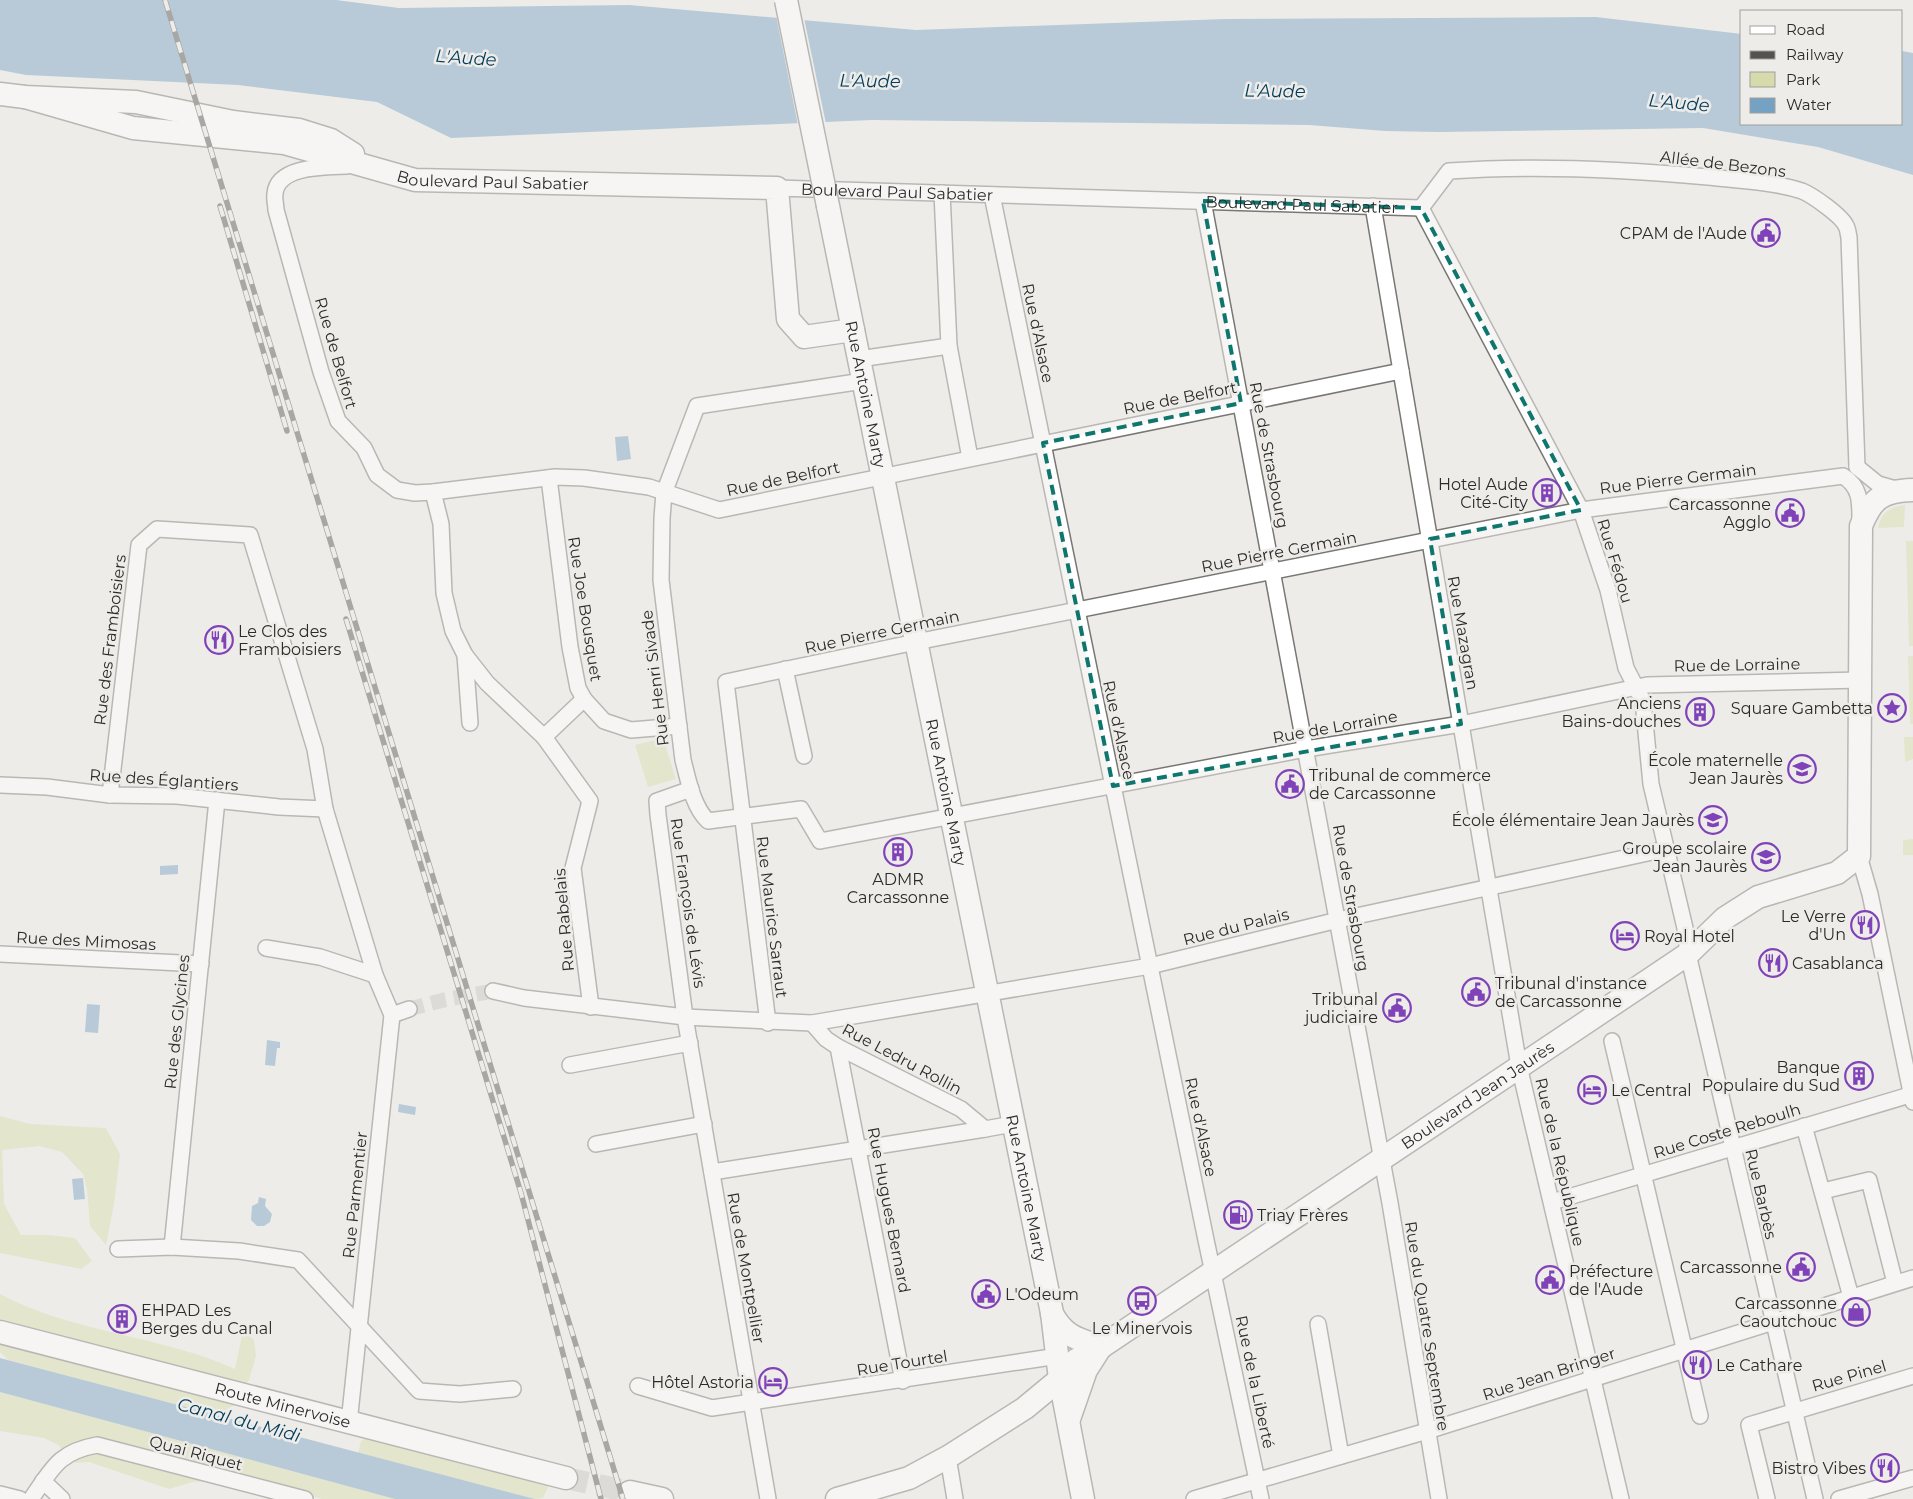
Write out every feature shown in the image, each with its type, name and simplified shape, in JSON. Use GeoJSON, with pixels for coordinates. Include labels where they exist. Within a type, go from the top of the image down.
{"type":"FeatureCollection","features":[{"type":"Feature","properties":{"kind":"main road","name":"Rue Antoine Marty"},"geometry":{"type":"LineString","coordinates":[[786,0],[1052,1313],[1060,1379],[1083,1499]]}},
{"type":"Feature","properties":{"kind":"main road","name":"Boulevard Paul Sabatier"},"geometry":{"type":"LineString","coordinates":[[0,94],[26,97],[133,128],[284,143],[414,180],[777,188]]}},
{"type":"Feature","properties":{"kind":"main road"},"geometry":{"type":"LineString","coordinates":[[777,188],[788,319],[804,336],[853,330]]}},
{"type":"Feature","properties":{"kind":"main road"},"geometry":{"type":"LineString","coordinates":[[1859,856],[1861,526],[1867,509],[1878,497],[1909,486]]}},
{"type":"Feature","properties":{"kind":"main road","name":"Boulevard Jean Jaurès"},"geometry":{"type":"LineString","coordinates":[[1060,1379],[1076,1360],[1101,1347],[1380,1158],[1688,954],[1725,918],[1758,897],[1837,873],[1859,856]]}},
{"type":"Feature","properties":{"kind":"main road"},"geometry":{"type":"LineString","coordinates":[[1052,1313],[1060,1328],[1078,1340],[1101,1347]]}},
{"type":"Feature","properties":{"kind":"main road","name":"Route Minervoise"},"geometry":{"type":"LineString","coordinates":[[0,1332],[566,1478]]}},
{"type":"Feature","properties":{"kind":"main road","name":"Boulevard Jean Jaurès"},"geometry":{"type":"LineString","coordinates":[[1068,1425],[1074,1401],[1086,1370],[1101,1347]]}},
{"type":"Feature","properties":{"kind":"main road"},"geometry":{"type":"LineString","coordinates":[[837,1499],[909,1478],[948,1457],[1026,1408],[1060,1379]]}},
{"type":"Feature","properties":{"kind":"main road"},"geometry":{"type":"LineString","coordinates":[[1026,1408],[1047,1412],[1068,1425]]}},
{"type":"Feature","properties":{"kind":"main road"},"geometry":{"type":"LineString","coordinates":[[630,1492],[662,1499]]}},
{"type":"Feature","properties":{"kind":"street","name":"Rue de Belfort"},"geometry":{"type":"LineString","coordinates":[[375,168],[317,167],[292,173],[281,180],[275,192],[276,210],[321,372],[338,421],[364,448],[377,475],[397,490],[415,493],[433,492],[549,478],[584,478],[649,487],[719,510],[882,475],[1401,372]]}},
{"type":"Feature","properties":{"kind":"street","name":"Allée de Bezons"},"geometry":{"type":"LineString","coordinates":[[1421,208],[1449,171],[1482,169],[1593,170],[1668,174],[1747,181],[1802,192],[1834,212],[1846,225],[1849,237],[1857,467]]}},
{"type":"Feature","properties":{"kind":"street","name":"Boulevard Paul Sabatier"},"geometry":{"type":"LineString","coordinates":[[777,188],[1421,208]]}},
{"type":"Feature","properties":{"kind":"street"},"geometry":{"type":"LineString","coordinates":[[942,193],[949,346],[970,458]]}},
{"type":"Feature","properties":{"kind":"street","name":"Rue d'Alsace"},"geometry":{"type":"LineString","coordinates":[[992,195],[1213,1272]]}},
{"type":"Feature","properties":{"kind":"street","name":"Rue de Strasbourg"},"geometry":{"type":"LineString","coordinates":[[1203,201],[1338,920],[1380,1158]]}},
{"type":"Feature","properties":{"kind":"street","name":"Rue Mazagran"},"geometry":{"type":"LineString","coordinates":[[1372,206],[1520,1066]]}},
{"type":"Feature","properties":{"kind":"street","name":"Rue Fédou"},"geometry":{"type":"LineString","coordinates":[[1421,208],[1581,510],[1608,590],[1626,668],[1643,701],[1651,784],[1685,928],[1688,954]]}},
{"type":"Feature","properties":{"kind":"street"},"geometry":{"type":"LineString","coordinates":[[859,359],[949,346]]}},
{"type":"Feature","properties":{"kind":"street","name":"Rue Henri Sivade"},"geometry":{"type":"LineString","coordinates":[[741,817],[708,820],[703,816],[691,789],[683,760],[661,580],[664,493],[697,406],[863,381]]}},
{"type":"Feature","properties":{"kind":"street"},"geometry":{"type":"LineString","coordinates":[[1857,467],[1878,484],[1909,486]]}},
{"type":"Feature","properties":{"kind":"street","name":"Rue Pierre Germain"},"geometry":{"type":"LineString","coordinates":[[726,682],[916,642],[1581,510],[1843,476],[1857,467]]}},
{"type":"Feature","properties":{"kind":"street"},"geometry":{"type":"LineString","coordinates":[[1843,476],[1852,481],[1859,493],[1861,526]]}},
{"type":"Feature","properties":{"kind":"street","name":"Rue Joe Bousquet"},"geometry":{"type":"LineString","coordinates":[[549,478],[570,647],[578,688],[584,700],[604,721],[632,730],[679,726]]}},
{"type":"Feature","properties":{"kind":"street"},"geometry":{"type":"LineString","coordinates":[[433,492],[440,524],[444,593],[453,631],[465,655],[487,683],[544,737],[584,700]]}},
{"type":"Feature","properties":{"kind":"street","name":"Rue des Framboisiers"},"geometry":{"type":"LineString","coordinates":[[110,796],[139,545],[157,529],[250,535]]}},
{"type":"Feature","properties":{"kind":"street","name":"Rue Parmentier"},"geometry":{"type":"LineString","coordinates":[[250,535],[315,749],[325,809],[375,975],[392,1015],[348,1423]]}},
{"type":"Feature","properties":{"kind":"street"},"geometry":{"type":"LineString","coordinates":[[465,655],[470,723]]}},
{"type":"Feature","properties":{"kind":"street"},"geometry":{"type":"LineString","coordinates":[[785,669],[804,756]]}},
{"type":"Feature","properties":{"kind":"street","name":"Rue de Lorraine"},"geometry":{"type":"LineString","coordinates":[[820,841],[1306,749],[1461,724],[1647,685],[1860,680]]}},
{"type":"Feature","properties":{"kind":"street","name":"Rue Maurice Sarraut"},"geometry":{"type":"LineString","coordinates":[[726,682],[741,817],[768,1022]]}},
{"type":"Feature","properties":{"kind":"street","name":"Rue Rabelais"},"geometry":{"type":"LineString","coordinates":[[544,737],[590,801],[574,868],[591,1007]]}},
{"type":"Feature","properties":{"kind":"street","name":"Rue des Églantiers"},"geometry":{"type":"LineString","coordinates":[[0,785],[47,787],[110,796],[178,796],[325,809]]}},
{"type":"Feature","properties":{"kind":"street","name":"Rue François de Lévis"},"geometry":{"type":"LineString","coordinates":[[685,1017],[657,800],[691,789]]}},
{"type":"Feature","properties":{"kind":"street","name":"Rue des Glycines"},"geometry":{"type":"LineString","coordinates":[[172,1247],[216,800]]}},
{"type":"Feature","properties":{"kind":"street","name":"Rue Maurice Sarraut"},"geometry":{"type":"LineString","coordinates":[[741,817],[801,810],[820,841]]}},
{"type":"Feature","properties":{"kind":"street","name":"Rue du Palais"},"geometry":{"type":"LineString","coordinates":[[812,1023],[1150,966],[1338,920],[1489,889],[1666,849]]}},
{"type":"Feature","properties":{"kind":"street"},"geometry":{"type":"LineString","coordinates":[[1859,856],[1870,894],[1912,1097]]}},
{"type":"Feature","properties":{"kind":"street"},"geometry":{"type":"LineString","coordinates":[[266,948],[320,957],[375,975]]}},
{"type":"Feature","properties":{"kind":"street","name":"Rue des Mimosas"},"geometry":{"type":"LineString","coordinates":[[0,954],[201,964]]}},
{"type":"Feature","properties":{"kind":"street","name":"Rue Barbès"},"geometry":{"type":"LineString","coordinates":[[1688,954],[1815,1499]]}},
{"type":"Feature","properties":{"kind":"street"},"geometry":{"type":"LineString","coordinates":[[494,991],[524,998],[685,1017],[812,1023]]}},
{"type":"Feature","properties":{"kind":"street"},"geometry":{"type":"LineString","coordinates":[[392,1015],[409,1010]]}},
{"type":"Feature","properties":{"kind":"street","name":"Rue de Montpellier"},"geometry":{"type":"LineString","coordinates":[[685,1017],[768,1499]]}},
{"type":"Feature","properties":{"kind":"street","name":"Rue Ledru Rollin"},"geometry":{"type":"LineString","coordinates":[[812,1023],[826,1039],[838,1047],[961,1109],[985,1129]]}},
{"type":"Feature","properties":{"kind":"street"},"geometry":{"type":"LineString","coordinates":[[1612,1041],[1700,1416]]}},
{"type":"Feature","properties":{"kind":"street"},"geometry":{"type":"LineString","coordinates":[[570,1065],[690,1043]]}},
{"type":"Feature","properties":{"kind":"street","name":"Rue Hugues Bernard"},"geometry":{"type":"LineString","coordinates":[[838,1047],[903,1381]]}},
{"type":"Feature","properties":{"kind":"street","name":"Rue de la République"},"geometry":{"type":"LineString","coordinates":[[1520,1066],[1621,1499]]}},
{"type":"Feature","properties":{"kind":"street","name":"Rue Coste Reboulh"},"geometry":{"type":"LineString","coordinates":[[1552,1202],[1804,1126],[1912,1097]]}},
{"type":"Feature","properties":{"kind":"street"},"geometry":{"type":"LineString","coordinates":[[596,1144],[704,1124]]}},
{"type":"Feature","properties":{"kind":"street"},"geometry":{"type":"LineString","coordinates":[[712,1172],[1014,1124]]}},
{"type":"Feature","properties":{"kind":"street"},"geometry":{"type":"LineString","coordinates":[[1804,1126],[1851,1297]]}},
{"type":"Feature","properties":{"kind":"street","name":"Rue du Quatre Septembre"},"geometry":{"type":"LineString","coordinates":[[1380,1158],[1390,1203],[1439,1499]]}},
{"type":"Feature","properties":{"kind":"street"},"geometry":{"type":"LineString","coordinates":[[1823,1191],[1869,1180],[1895,1283]]}},
{"type":"Feature","properties":{"kind":"street"},"geometry":{"type":"LineString","coordinates":[[118,1249],[172,1247],[239,1251],[298,1260],[419,1391],[460,1394],[513,1390]]}},
{"type":"Feature","properties":{"kind":"street","name":"Rue de la Liberté"},"geometry":{"type":"LineString","coordinates":[[1213,1272],[1261,1499]]}},
{"type":"Feature","properties":{"kind":"street","name":"Rue Jean Bringer"},"geometry":{"type":"LineString","coordinates":[[1194,1499],[1427,1431],[1913,1278]]}},
{"type":"Feature","properties":{"kind":"street"},"geometry":{"type":"LineString","coordinates":[[1318,1324],[1341,1456]]}},
{"type":"Feature","properties":{"kind":"street","name":"Rue Tourtel"},"geometry":{"type":"LineString","coordinates":[[638,1386],[712,1408],[903,1381],[1058,1356]]}},
{"type":"Feature","properties":{"kind":"street","name":"Rue Pinel"},"geometry":{"type":"LineString","coordinates":[[1767,1499],[1748,1425],[1913,1376]]}},
{"type":"Feature","properties":{"kind":"street","name":"Quai Riquet"},"geometry":{"type":"LineString","coordinates":[[43,1481],[59,1460],[79,1448],[96,1445],[305,1499]]}},
{"type":"Feature","properties":{"kind":"street"},"geometry":{"type":"LineString","coordinates":[[948,1457],[955,1499]]}},
{"type":"Feature","properties":{"kind":"street"},"geometry":{"type":"LineString","coordinates":[[1839,1499],[1913,1478]]}},
{"type":"Feature","properties":{"kind":"street"},"geometry":{"type":"LineString","coordinates":[[31,1499],[43,1481],[62,1499]]}},
{"type":"Feature","properties":{"kind":"street"},"geometry":{"type":"LineString","coordinates":[[0,1494],[20,1499]]}},
{"type":"Feature","properties":{"kind":"highlighted area"},"geometry":{"type":"Polygon","coordinates":[[[1203,201],[1421,208],[1581,510],[1430,539],[1461,724],[1113,786],[1043,443],[1241,403],[1203,201]]]}},
{"type":"Feature","properties":{"kind":"green space"},"geometry":{"type":"Polygon","coordinates":[[[1905,505],[1904,527],[1878,528],[1881,518],[1890,509],[1905,505]]]}},
{"type":"Feature","properties":{"kind":"green space"},"geometry":{"type":"Polygon","coordinates":[[[1906,541],[1913,541],[1913,646],[1909,646],[1906,541]]]}},
{"type":"Feature","properties":{"kind":"green space"},"geometry":{"type":"Polygon","coordinates":[[[1908,656],[1913,656],[1913,724],[1910,724],[1908,656]]]}},
{"type":"Feature","properties":{"kind":"green space"},"geometry":{"type":"Polygon","coordinates":[[[1904,737],[1913,737],[1913,759],[1905,762],[1904,737]]]}},
{"type":"Feature","properties":{"kind":"green space"},"geometry":{"type":"Polygon","coordinates":[[[663,738],[676,779],[648,787],[635,745],[663,738]]]}},
{"type":"Feature","properties":{"kind":"green space"},"geometry":{"type":"Polygon","coordinates":[[[1913,839],[1913,855],[1903,855],[1903,840],[1913,839]]]}},
{"type":"Feature","properties":{"kind":"green space"},"geometry":{"type":"Polygon","coordinates":[[[0,1116],[30,1124],[106,1128],[120,1154],[114,1204],[106,1245],[90,1226],[87,1189],[83,1174],[62,1152],[39,1146],[2,1150],[4,1204],[21,1235],[75,1238],[92,1261],[81,1269],[0,1253],[0,1116]]]}},
{"type":"Feature","properties":{"kind":"green space"},"geometry":{"type":"Polygon","coordinates":[[[0,1294],[28,1307],[57,1317],[177,1348],[235,1369],[243,1330],[254,1340],[256,1356],[249,1380],[235,1405],[216,1415],[8,1360],[0,1352],[0,1294]]]}},
{"type":"Feature","properties":{"kind":"green space"},"geometry":{"type":"Polygon","coordinates":[[[0,1392],[395,1499],[322,1499],[230,1473],[208,1481],[193,1482],[169,1489],[89,1462],[75,1463],[58,1445],[44,1438],[0,1431],[0,1392]]]}},
{"type":"Feature","properties":{"kind":"green space"},"geometry":{"type":"Polygon","coordinates":[[[371,1435],[456,1456],[474,1468],[490,1470],[510,1468],[549,1477],[548,1487],[543,1498],[535,1499],[358,1453],[361,1441],[371,1435]]]}},
{"type":"Feature","properties":{"kind":"water","name":"L'Aude"},"geometry":{"type":"Polygon","coordinates":[[[0,0],[336,0],[399,8],[629,5],[916,30],[1225,19],[1596,17],[1740,34],[1740,125],[1903,125],[1903,51],[1913,53],[1913,175],[1818,147],[1703,128],[1439,132],[1385,131],[1309,125],[872,120],[451,138],[377,102],[238,85],[26,75],[0,70],[0,0]]]}},
{"type":"Feature","properties":{"kind":"water"},"geometry":{"type":"Polygon","coordinates":[[[628,436],[631,459],[617,461],[615,437],[628,436]]]}},
{"type":"Feature","properties":{"kind":"water"},"geometry":{"type":"Polygon","coordinates":[[[178,865],[178,874],[160,875],[160,866],[178,865]]]}},
{"type":"Feature","properties":{"kind":"water"},"geometry":{"type":"Polygon","coordinates":[[[87,1004],[100,1005],[98,1033],[85,1032],[87,1004]]]}},
{"type":"Feature","properties":{"kind":"water"},"geometry":{"type":"Polygon","coordinates":[[[267,1040],[280,1042],[280,1048],[277,1048],[275,1066],[265,1065],[267,1040]]]}},
{"type":"Feature","properties":{"kind":"water"},"geometry":{"type":"Polygon","coordinates":[[[399,1104],[416,1107],[415,1115],[398,1112],[399,1104]]]}},
{"type":"Feature","properties":{"kind":"water"},"geometry":{"type":"Polygon","coordinates":[[[83,1178],[85,1199],[74,1200],[72,1179],[83,1178]]]}},
{"type":"Feature","properties":{"kind":"water"},"geometry":{"type":"Polygon","coordinates":[[[259,1197],[266,1199],[265,1206],[272,1214],[270,1222],[264,1226],[257,1226],[251,1220],[252,1206],[258,1203],[259,1197]]]}},
{"type":"Feature","properties":{"kind":"water"},"geometry":{"type":"Polygon","coordinates":[[[0,1358],[535,1499],[395,1499],[0,1392],[0,1358]]]}},
{"type":"Feature","properties":{"kind":"pier"},"geometry":{"type":"Polygon","coordinates":[[[776,15],[804,18],[826,124],[798,125],[776,15]]]}},
{"type":"Feature","properties":{"kind":"tunnel"},"geometry":{"type":"LineString","coordinates":[[409,1009],[493,991]]}},
{"type":"Feature","properties":{"kind":"tunnel"},"geometry":{"type":"LineString","coordinates":[[566,1478],[630,1492]]}},
{"type":"Feature","properties":{"kind":"railway"},"geometry":{"type":"LineString","coordinates":[[165,0],[623,1499]]}},
{"type":"Feature","properties":{"kind":"railway"},"geometry":{"type":"LineString","coordinates":[[220,206],[287,431]]}},
{"type":"Feature","properties":{"kind":"railway"},"geometry":{"type":"LineString","coordinates":[[346,619],[521,1193],[601,1499]]}},
{"type":"Feature","properties":{"kind":"place","name":"CPAM de l'Aude"},"geometry":{"type":"Point","coordinates":[1766,233]}},
{"type":"Feature","properties":{"kind":"place","name":"Hotel Aude Cité-City"},"geometry":{"type":"Point","coordinates":[1547,493]}},
{"type":"Feature","properties":{"kind":"place","name":"Carcassonne Agglo"},"geometry":{"type":"Point","coordinates":[1790,513]}},
{"type":"Feature","properties":{"kind":"place","name":"Le Clos des Framboisiers"},"geometry":{"type":"Point","coordinates":[219,640]}},
{"type":"Feature","properties":{"kind":"place","name":"Square Gambetta"},"geometry":{"type":"Point","coordinates":[1892,708]}},
{"type":"Feature","properties":{"kind":"place","name":"Anciens Bains-douches"},"geometry":{"type":"Point","coordinates":[1700,712]}},
{"type":"Feature","properties":{"kind":"place","name":"École maternelle Jean Jaurès"},"geometry":{"type":"Point","coordinates":[1802,769]}},
{"type":"Feature","properties":{"kind":"place","name":"Tribunal de commerce de Carcassonne"},"geometry":{"type":"Point","coordinates":[1290,784]}},
{"type":"Feature","properties":{"kind":"place","name":"École élémentaire Jean Jaurès"},"geometry":{"type":"Point","coordinates":[1713,820]}},
{"type":"Feature","properties":{"kind":"place","name":"ADMR Carcassonne"},"geometry":{"type":"Point","coordinates":[898,852]}},
{"type":"Feature","properties":{"kind":"place","name":"Groupe scolaire Jean Jaurès"},"geometry":{"type":"Point","coordinates":[1766,857]}},
{"type":"Feature","properties":{"kind":"place","name":"Le Verre d'Un"},"geometry":{"type":"Point","coordinates":[1865,925]}},
{"type":"Feature","properties":{"kind":"place","name":"Royal Hotel"},"geometry":{"type":"Point","coordinates":[1625,936]}},
{"type":"Feature","properties":{"kind":"place","name":"Casablanca"},"geometry":{"type":"Point","coordinates":[1773,963]}},
{"type":"Feature","properties":{"kind":"place","name":"Tribunal d'instance de Carcassonne"},"geometry":{"type":"Point","coordinates":[1476,992]}},
{"type":"Feature","properties":{"kind":"place","name":"Tribunal judiciaire"},"geometry":{"type":"Point","coordinates":[1397,1008]}},
{"type":"Feature","properties":{"kind":"place","name":"Banque Populaire du Sud"},"geometry":{"type":"Point","coordinates":[1859,1076]}},
{"type":"Feature","properties":{"kind":"place","name":"Le Central"},"geometry":{"type":"Point","coordinates":[1592,1090]}},
{"type":"Feature","properties":{"kind":"place","name":"Triay Frères"},"geometry":{"type":"Point","coordinates":[1238,1215]}},
{"type":"Feature","properties":{"kind":"place","name":"Carcassonne"},"geometry":{"type":"Point","coordinates":[1801,1267]}},
{"type":"Feature","properties":{"kind":"place","name":"Préfecture de l'Aude"},"geometry":{"type":"Point","coordinates":[1550,1280]}},
{"type":"Feature","properties":{"kind":"place","name":"L'Odeum"},"geometry":{"type":"Point","coordinates":[986,1294]}},
{"type":"Feature","properties":{"kind":"place","name":"Le Minervois"},"geometry":{"type":"Point","coordinates":[1142,1301]}},
{"type":"Feature","properties":{"kind":"place","name":"Carcassonne Caoutchouc"},"geometry":{"type":"Point","coordinates":[1856,1312]}},
{"type":"Feature","properties":{"kind":"place","name":"EHPAD Les Berges du Canal"},"geometry":{"type":"Point","coordinates":[122,1319]}},
{"type":"Feature","properties":{"kind":"place","name":"Le Cathare"},"geometry":{"type":"Point","coordinates":[1697,1365]}},
{"type":"Feature","properties":{"kind":"place","name":"Hôtel Astoria"},"geometry":{"type":"Point","coordinates":[773,1382]}},
{"type":"Feature","properties":{"kind":"place","name":"Bistro Vibes"},"geometry":{"type":"Point","coordinates":[1885,1468]}},
{"type":"Feature","properties":{"kind":"water label","name":"Canal du Midi"},"geometry":{"type":"Point","coordinates":[239,1420]}}]}
